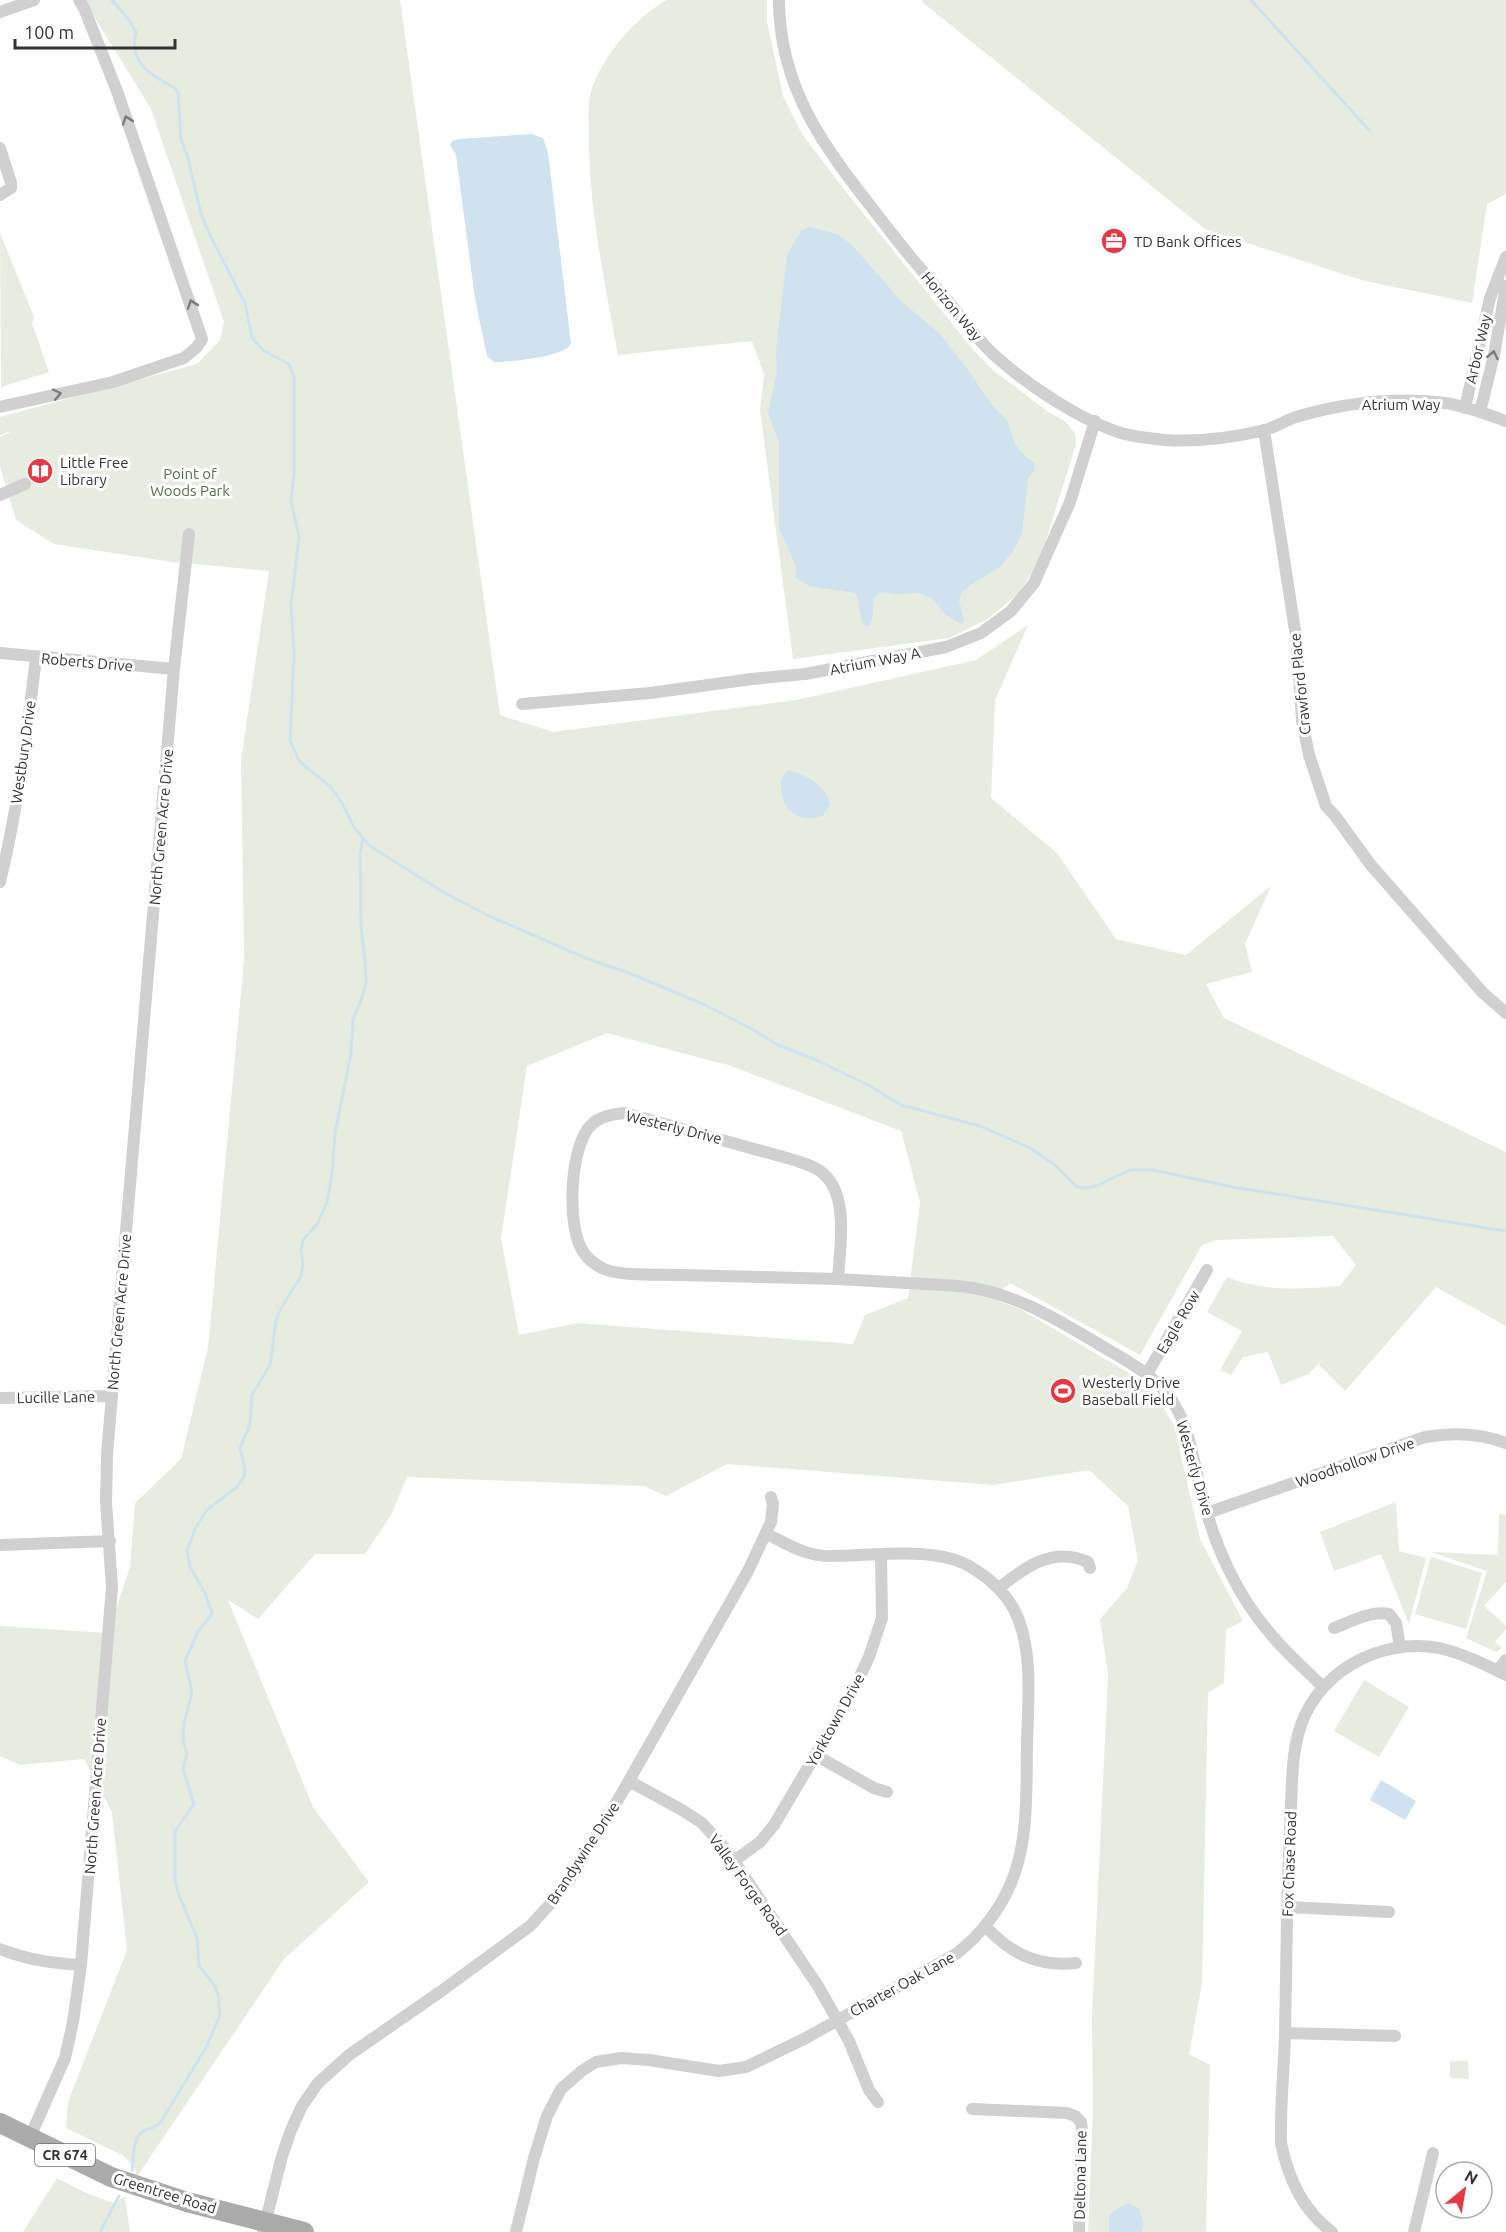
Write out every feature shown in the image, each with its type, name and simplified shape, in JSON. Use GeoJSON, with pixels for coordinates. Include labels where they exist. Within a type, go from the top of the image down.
{"type":"FeatureCollection","features":[{"type":"Feature","properties":{"kind":"main road","name":"Greentree Road"},"geometry":{"type":"LineString","coordinates":[[0,2122],[111,2177],[264,2227],[304,2232]]}},
{"type":"Feature","properties":{"kind":"street"},"geometry":{"type":"LineString","coordinates":[[0,12],[34,0]]}},
{"type":"Feature","properties":{"kind":"street"},"geometry":{"type":"LineString","coordinates":[[0,407],[113,382],[184,358],[197,347],[202,339],[117,91],[79,0]]}},
{"type":"Feature","properties":{"kind":"street","name":"Horizon Way"},"geometry":{"type":"LineString","coordinates":[[779,0],[783,42],[793,81],[820,138],[907,252],[993,354],[1030,384],[1056,401],[1120,433],[1181,441],[1220,438],[1264,430]]}},
{"type":"Feature","properties":{"kind":"street"},"geometry":{"type":"LineString","coordinates":[[0,148],[11,188],[0,195]]}},
{"type":"Feature","properties":{"kind":"street","name":"Arbor Way"},"geometry":{"type":"LineString","coordinates":[[1465,408],[1494,283],[1506,257]]}},
{"type":"Feature","properties":{"kind":"street","name":"Arbor Way"},"geometry":{"type":"LineString","coordinates":[[1480,412],[1494,355],[1506,285]]}},
{"type":"Feature","properties":{"kind":"street","name":"Atrium Way"},"geometry":{"type":"LineString","coordinates":[[1264,430],[1294,418],[1372,402],[1447,403],[1505,420]]}},
{"type":"Feature","properties":{"kind":"street","name":"Atrium Way A"},"geometry":{"type":"LineString","coordinates":[[522,704],[650,693],[805,674],[946,647],[981,633],[1011,611],[1023,598],[1038,575],[1070,502],[1095,421]]}},
{"type":"Feature","properties":{"kind":"street","name":"Crawford Place"},"geometry":{"type":"LineString","coordinates":[[1264,430],[1298,644],[1302,721],[1309,755],[1326,806],[1370,864],[1483,993],[1506,1013]]}},
{"type":"Feature","properties":{"kind":"street"},"geometry":{"type":"LineString","coordinates":[[0,495],[25,484]]}},
{"type":"Feature","properties":{"kind":"street","name":"North Green Acre Drive"},"geometry":{"type":"LineString","coordinates":[[30,2138],[65,2058],[74,2022],[81,1965],[112,1587],[106,1502],[107,1454],[174,669],[189,534]]}},
{"type":"Feature","properties":{"kind":"street","name":"Roberts Drive"},"geometry":{"type":"LineString","coordinates":[[0,653],[174,669]]}},
{"type":"Feature","properties":{"kind":"street","name":"Westbury Drive"},"geometry":{"type":"LineString","coordinates":[[0,882],[23,766],[36,658]]}},
{"type":"Feature","properties":{"kind":"street","name":"Westerly Drive"},"geometry":{"type":"LineString","coordinates":[[838,1279],[839,1199],[832,1182],[819,1170],[794,1160],[625,1113],[613,1114],[597,1120],[582,1137],[576,1155],[574,1177],[576,1236],[586,1256],[603,1268],[624,1272],[838,1279],[978,1288],[1032,1306],[1130,1361],[1169,1396],[1179,1412],[1207,1513],[1230,1571],[1258,1618],[1278,1643],[1323,1687]]}},
{"type":"Feature","properties":{"kind":"street","name":"Eagle Row"},"geometry":{"type":"LineString","coordinates":[[1147,1374],[1207,1270]]}},
{"type":"Feature","properties":{"kind":"street","name":"Lucille Lane"},"geometry":{"type":"LineString","coordinates":[[0,1398],[112,1396]]}},
{"type":"Feature","properties":{"kind":"street","name":"Woodhollow Drive"},"geometry":{"type":"LineString","coordinates":[[1207,1513],[1425,1437],[1454,1433],[1468,1434],[1506,1443]]}},
{"type":"Feature","properties":{"kind":"street","name":"Brandywine Drive"},"geometry":{"type":"LineString","coordinates":[[264,2227],[291,2130],[302,2106],[318,2083],[349,2055],[530,1926],[541,1916],[580,1863],[737,1592],[767,1534],[773,1512],[771,1497]]}},
{"type":"Feature","properties":{"kind":"street","name":"Charter Oak Lane"},"geometry":{"type":"LineString","coordinates":[[516,2232],[547,2116],[561,2090],[583,2070],[596,2062],[621,2058],[719,2071],[746,2067],[944,1962],[968,1945],[986,1926],[1005,1896],[1016,1870],[1022,1840],[1027,1762],[1028,1684],[1025,1644],[1018,1619],[999,1588],[969,1565],[941,1557],[881,1554],[826,1556],[799,1550],[767,1534]]}},
{"type":"Feature","properties":{"kind":"street"},"geometry":{"type":"LineString","coordinates":[[0,1545],[110,1541]]}},
{"type":"Feature","properties":{"kind":"street","name":"Yorktown Drive"},"geometry":{"type":"LineString","coordinates":[[734,1862],[760,1842],[774,1825],[858,1683],[882,1618],[881,1554]]}},
{"type":"Feature","properties":{"kind":"street"},"geometry":{"type":"LineString","coordinates":[[999,1588],[1029,1565],[1046,1558],[1073,1556],[1088,1562],[1090,1568]]}},
{"type":"Feature","properties":{"kind":"street"},"geometry":{"type":"LineString","coordinates":[[1334,1628],[1383,1612],[1389,1614],[1396,1623],[1400,1647]]}},
{"type":"Feature","properties":{"kind":"street","name":"Fox Chase Road"},"geometry":{"type":"LineString","coordinates":[[1332,2232],[1315,2218],[1296,2191],[1284,2159],[1281,2126],[1287,1907],[1295,1751],[1303,1719],[1309,1706],[1323,1687],[1341,1671],[1354,1662],[1386,1650],[1420,1646],[1446,1650],[1502,1672]]}},
{"type":"Feature","properties":{"kind":"street"},"geometry":{"type":"LineString","coordinates":[[1502,1672],[1506,1660]]}},
{"type":"Feature","properties":{"kind":"street"},"geometry":{"type":"LineString","coordinates":[[816,1755],[874,1788],[887,1792]]}},
{"type":"Feature","properties":{"kind":"street","name":"Valley Forge Road"},"geometry":{"type":"LineString","coordinates":[[628,1781],[702,1823],[734,1862],[799,1956],[838,2020],[869,2090],[878,2102]]}},
{"type":"Feature","properties":{"kind":"street"},"geometry":{"type":"LineString","coordinates":[[1287,1907],[1389,1912]]}},
{"type":"Feature","properties":{"kind":"street"},"geometry":{"type":"LineString","coordinates":[[986,1926],[999,1941],[1018,1954],[1062,1964],[1077,1963]]}},
{"type":"Feature","properties":{"kind":"street"},"geometry":{"type":"LineString","coordinates":[[0,1949],[45,1963],[81,1965]]}},
{"type":"Feature","properties":{"kind":"street"},"geometry":{"type":"LineString","coordinates":[[1285,2033],[1395,2036]]}},
{"type":"Feature","properties":{"kind":"street","name":"Deltona Lane"},"geometry":{"type":"LineString","coordinates":[[972,2109],[1059,2112],[1075,2116],[1081,2122],[1079,2232]]}},
{"type":"Feature","properties":{"kind":"street"},"geometry":{"type":"LineString","coordinates":[[1414,2232],[1433,2152]]}},
{"type":"Feature","properties":{"kind":"green space","name":"Point of Woods Park"},"geometry":{"type":"Polygon","coordinates":[[[84,0],[400,0],[500,715],[553,732],[796,700],[976,660],[1028,625],[995,700],[991,798],[1057,853],[1116,939],[1186,955],[1271,886],[1245,944],[1252,972],[1206,984],[1224,1018],[1506,1152],[1506,1326],[1436,1287],[1345,1391],[1318,1364],[1309,1374],[1281,1385],[1268,1352],[1243,1357],[1231,1375],[1220,1370],[1242,1331],[1207,1312],[1227,1277],[1268,1287],[1340,1286],[1356,1265],[1333,1236],[1217,1240],[1202,1245],[1140,1355],[1010,1283],[998,1292],[998,1301],[1020,1309],[1127,1372],[1146,1386],[1160,1402],[1174,1425],[1200,1539],[1243,1621],[1226,1630],[1224,1683],[1208,1693],[1202,1984],[1189,2054],[1210,2065],[1206,2232],[1088,2232],[1093,2109],[1092,2015],[1108,1674],[1100,1619],[1127,1588],[1138,1560],[1128,1506],[1089,1470],[993,1485],[727,1464],[666,1496],[644,1486],[407,1477],[391,1515],[365,1554],[315,1554],[258,1619],[228,1600],[313,1807],[369,1882],[284,1959],[136,2178],[136,2170],[124,2156],[66,2128],[68,2102],[127,1950],[112,1812],[84,1759],[20,1765],[0,1756],[0,1626],[108,1633],[130,1567],[135,1503],[181,1459],[208,1348],[244,960],[241,760],[269,571],[172,562],[54,544],[16,520],[0,467],[0,437],[13,431],[0,435],[0,417],[197,364],[220,340],[224,322],[151,109],[84,0]],[[607,1033],[527,1066],[501,1238],[519,1335],[578,1323],[853,1344],[865,1315],[908,1298],[920,1202],[901,1131],[731,1066],[607,1033]]]}},
{"type":"Feature","properties":{"kind":"green space"},"geometry":{"type":"Polygon","coordinates":[[[667,0],[767,0],[767,22],[783,96],[802,134],[975,352],[994,371],[1047,411],[1066,422],[1075,434],[1076,444],[1043,550],[1031,574],[1018,594],[986,620],[949,638],[793,659],[760,410],[764,375],[752,341],[618,355],[595,220],[590,165],[589,102],[592,87],[599,72],[618,43],[642,18],[667,0]]]}},
{"type":"Feature","properties":{"kind":"green space"},"geometry":{"type":"Polygon","coordinates":[[[923,0],[1506,0],[1506,194],[1487,204],[1472,303],[1361,280],[1205,229],[922,2],[923,0]]]}},
{"type":"Feature","properties":{"kind":"green space"},"geometry":{"type":"Polygon","coordinates":[[[0,233],[34,317],[32,323],[49,372],[1,387],[0,233]]]}},
{"type":"Feature","properties":{"kind":"green space"},"geometry":{"type":"Polygon","coordinates":[[[1396,1502],[1399,1551],[1426,1558],[1409,1624],[1381,1554],[1334,1571],[1320,1532],[1396,1502]]]}},
{"type":"Feature","properties":{"kind":"green space"},"geometry":{"type":"Polygon","coordinates":[[[1499,1514],[1506,1515],[1506,1582],[1484,1606],[1506,1626],[1495,1642],[1502,1648],[1496,1652],[1466,1638],[1487,1571],[1431,1552],[1498,1555],[1499,1514]]]}},
{"type":"Feature","properties":{"kind":"green space"},"geometry":{"type":"Polygon","coordinates":[[[1431,1557],[1482,1573],[1466,1629],[1415,1614],[1431,1557]]]}},
{"type":"Feature","properties":{"kind":"green space"},"geometry":{"type":"Polygon","coordinates":[[[1364,1680],[1409,1707],[1379,1757],[1334,1731],[1364,1680]]]}},
{"type":"Feature","properties":{"kind":"green space"},"geometry":{"type":"Polygon","coordinates":[[[1450,2061],[1468,2061],[1469,2079],[1450,2078],[1450,2061]]]}},
{"type":"Feature","properties":{"kind":"green space"},"geometry":{"type":"Polygon","coordinates":[[[57,2178],[113,2203],[127,2195],[125,2198],[130,2232],[23,2232],[57,2178]]]}},
{"type":"Feature","properties":{"kind":"water"},"geometry":{"type":"Polygon","coordinates":[[[531,134],[543,138],[548,152],[571,344],[566,349],[548,355],[524,360],[494,362],[487,356],[475,299],[456,155],[450,145],[452,141],[459,139],[531,134]]]}},
{"type":"Feature","properties":{"kind":"water"},"geometry":{"type":"Polygon","coordinates":[[[810,227],[837,234],[852,245],[901,301],[939,333],[992,405],[1007,420],[1015,444],[1034,463],[1034,471],[1028,478],[1022,533],[1012,553],[1000,567],[970,585],[962,593],[959,600],[964,621],[961,624],[945,614],[933,599],[920,593],[881,592],[874,600],[872,619],[867,627],[862,620],[855,593],[809,586],[795,577],[796,567],[779,528],[779,443],[768,413],[777,371],[776,351],[787,255],[801,231],[810,227]]]}},
{"type":"Feature","properties":{"kind":"water"},"geometry":{"type":"Polygon","coordinates":[[[788,770],[808,778],[824,791],[830,804],[823,816],[804,818],[790,811],[781,789],[781,779],[788,770]]]}},
{"type":"Feature","properties":{"kind":"water"},"geometry":{"type":"Polygon","coordinates":[[[1381,1780],[1416,1801],[1405,1820],[1370,1800],[1381,1780]]]}},
{"type":"Feature","properties":{"kind":"water"},"geometry":{"type":"Polygon","coordinates":[[[1129,2203],[1139,2209],[1144,2224],[1141,2232],[1109,2232],[1109,2216],[1118,2208],[1129,2203]]]}},
{"type":"Feature","properties":{"kind":"waterway"},"geometry":{"type":"LineString","coordinates":[[112,0],[136,32],[134,43],[138,60],[150,73],[175,88],[178,93],[181,139],[188,158],[201,214],[245,303],[252,338],[264,351],[289,364],[294,377],[294,474],[291,500],[299,537],[291,606],[294,654],[290,740],[299,761],[331,787],[354,827],[370,846],[443,892],[487,915],[588,959],[629,973],[705,1005],[778,1045],[814,1059],[868,1085],[901,1105],[980,1126],[1030,1148],[1055,1165],[1077,1187],[1096,1186],[1130,1170],[1153,1170],[1233,1187],[1506,1231]]}},
{"type":"Feature","properties":{"kind":"waterway"},"geometry":{"type":"LineString","coordinates":[[1251,0],[1369,130]]}},
{"type":"Feature","properties":{"kind":"waterway"},"geometry":{"type":"LineString","coordinates":[[132,2170],[136,2139],[144,2131],[160,2123],[207,2046],[220,2015],[218,1994],[215,1986],[199,1966],[197,1938],[178,1893],[175,1879],[175,1831],[194,1804],[183,1769],[187,1754],[183,1740],[184,1724],[192,1692],[185,1661],[198,1631],[212,1613],[204,1591],[190,1567],[187,1550],[197,1525],[208,1509],[237,1487],[244,1477],[245,1469],[240,1448],[250,1424],[252,1395],[270,1365],[276,1320],[280,1310],[301,1276],[303,1240],[318,1223],[327,1202],[335,1133],[351,1054],[353,1019],[366,982],[361,928],[360,855],[363,838]]}},
{"type":"Feature","properties":{"kind":"waterway"},"geometry":{"type":"LineString","coordinates":[[100,2232],[119,2196]]}},
{"type":"Feature","properties":{"kind":"place","name":"TD Bank Offices"},"geometry":{"type":"Point","coordinates":[1114,241]}},
{"type":"Feature","properties":{"kind":"place","name":"Little Free Library"},"geometry":{"type":"Point","coordinates":[40,471]}},
{"type":"Feature","properties":{"kind":"place","name":"Westerly Drive Baseball Field"},"geometry":{"type":"Point","coordinates":[1063,1391]}}]}
